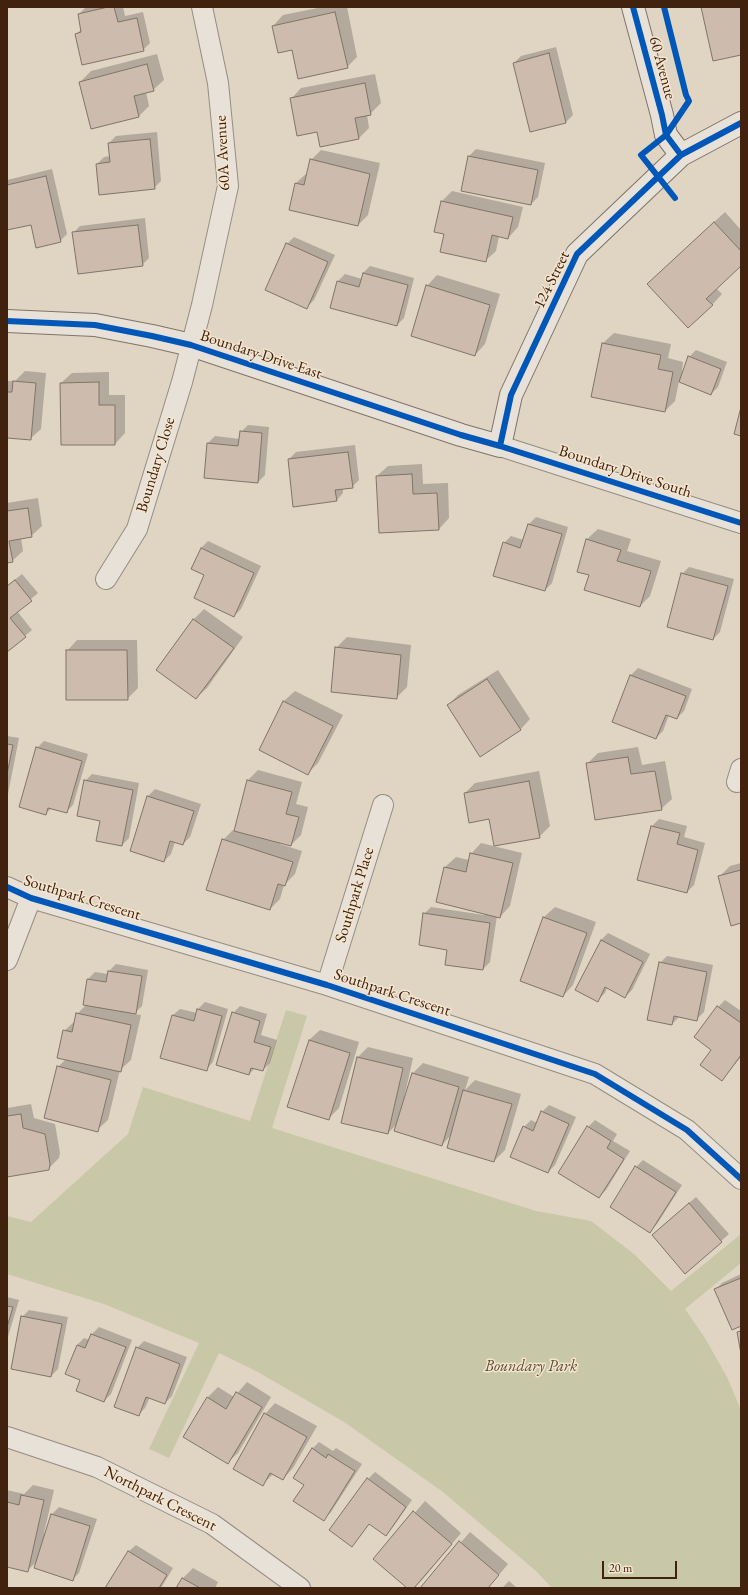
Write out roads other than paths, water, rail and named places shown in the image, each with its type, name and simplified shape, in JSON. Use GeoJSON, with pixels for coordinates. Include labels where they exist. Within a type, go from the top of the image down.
{"type":"FeatureCollection","features":[{"type":"Feature","properties":{"kind":"street","name":"60A Avenue"},"geometry":{"type":"LineString","coordinates":[[191,345],[228,186],[218,83],[202,7]]}},
{"type":"Feature","properties":{"kind":"street","name":"60 Avenue"},"geometry":{"type":"LineString","coordinates":[[633,7],[666,135],[680,155]]}},
{"type":"Feature","properties":{"kind":"street","name":"124 Street"},"geometry":{"type":"LineString","coordinates":[[500,446],[511,395],[577,254],[680,155],[741,123]]}},
{"type":"Feature","properties":{"kind":"street","name":"Boundary Drive East"},"geometry":{"type":"LineString","coordinates":[[7,321],[95,325],[191,345],[461,436],[500,446]]}},
{"type":"Feature","properties":{"kind":"street","name":"Boundary Close"},"geometry":{"type":"LineString","coordinates":[[106,579],[137,529],[182,382],[191,345]]}},
{"type":"Feature","properties":{"kind":"street","name":"Boundary Drive South"},"geometry":{"type":"LineString","coordinates":[[500,446],[741,523]]}},
{"type":"Feature","properties":{"kind":"street","name":"Southpark Place"},"geometry":{"type":"LineString","coordinates":[[327,985],[383,805]]}},
{"type":"Feature","properties":{"kind":"street","name":"Southpark Crescent"},"geometry":{"type":"LineString","coordinates":[[7,887],[31,898],[327,985],[596,1074],[688,1130],[741,1179]]}},
{"type":"Feature","properties":{"kind":"street"},"geometry":{"type":"LineString","coordinates":[[7,960],[31,898]]}},
{"type":"Feature","properties":{"kind":"street","name":"Northpark Crescent"},"geometry":{"type":"LineString","coordinates":[[7,1438],[97,1467],[212,1524],[300,1588]]}},
{"type":"Feature","properties":{"kind":"park label","name":"Boundary Park"},"geometry":{"type":"Point","coordinates":[531,1367]}}]}
